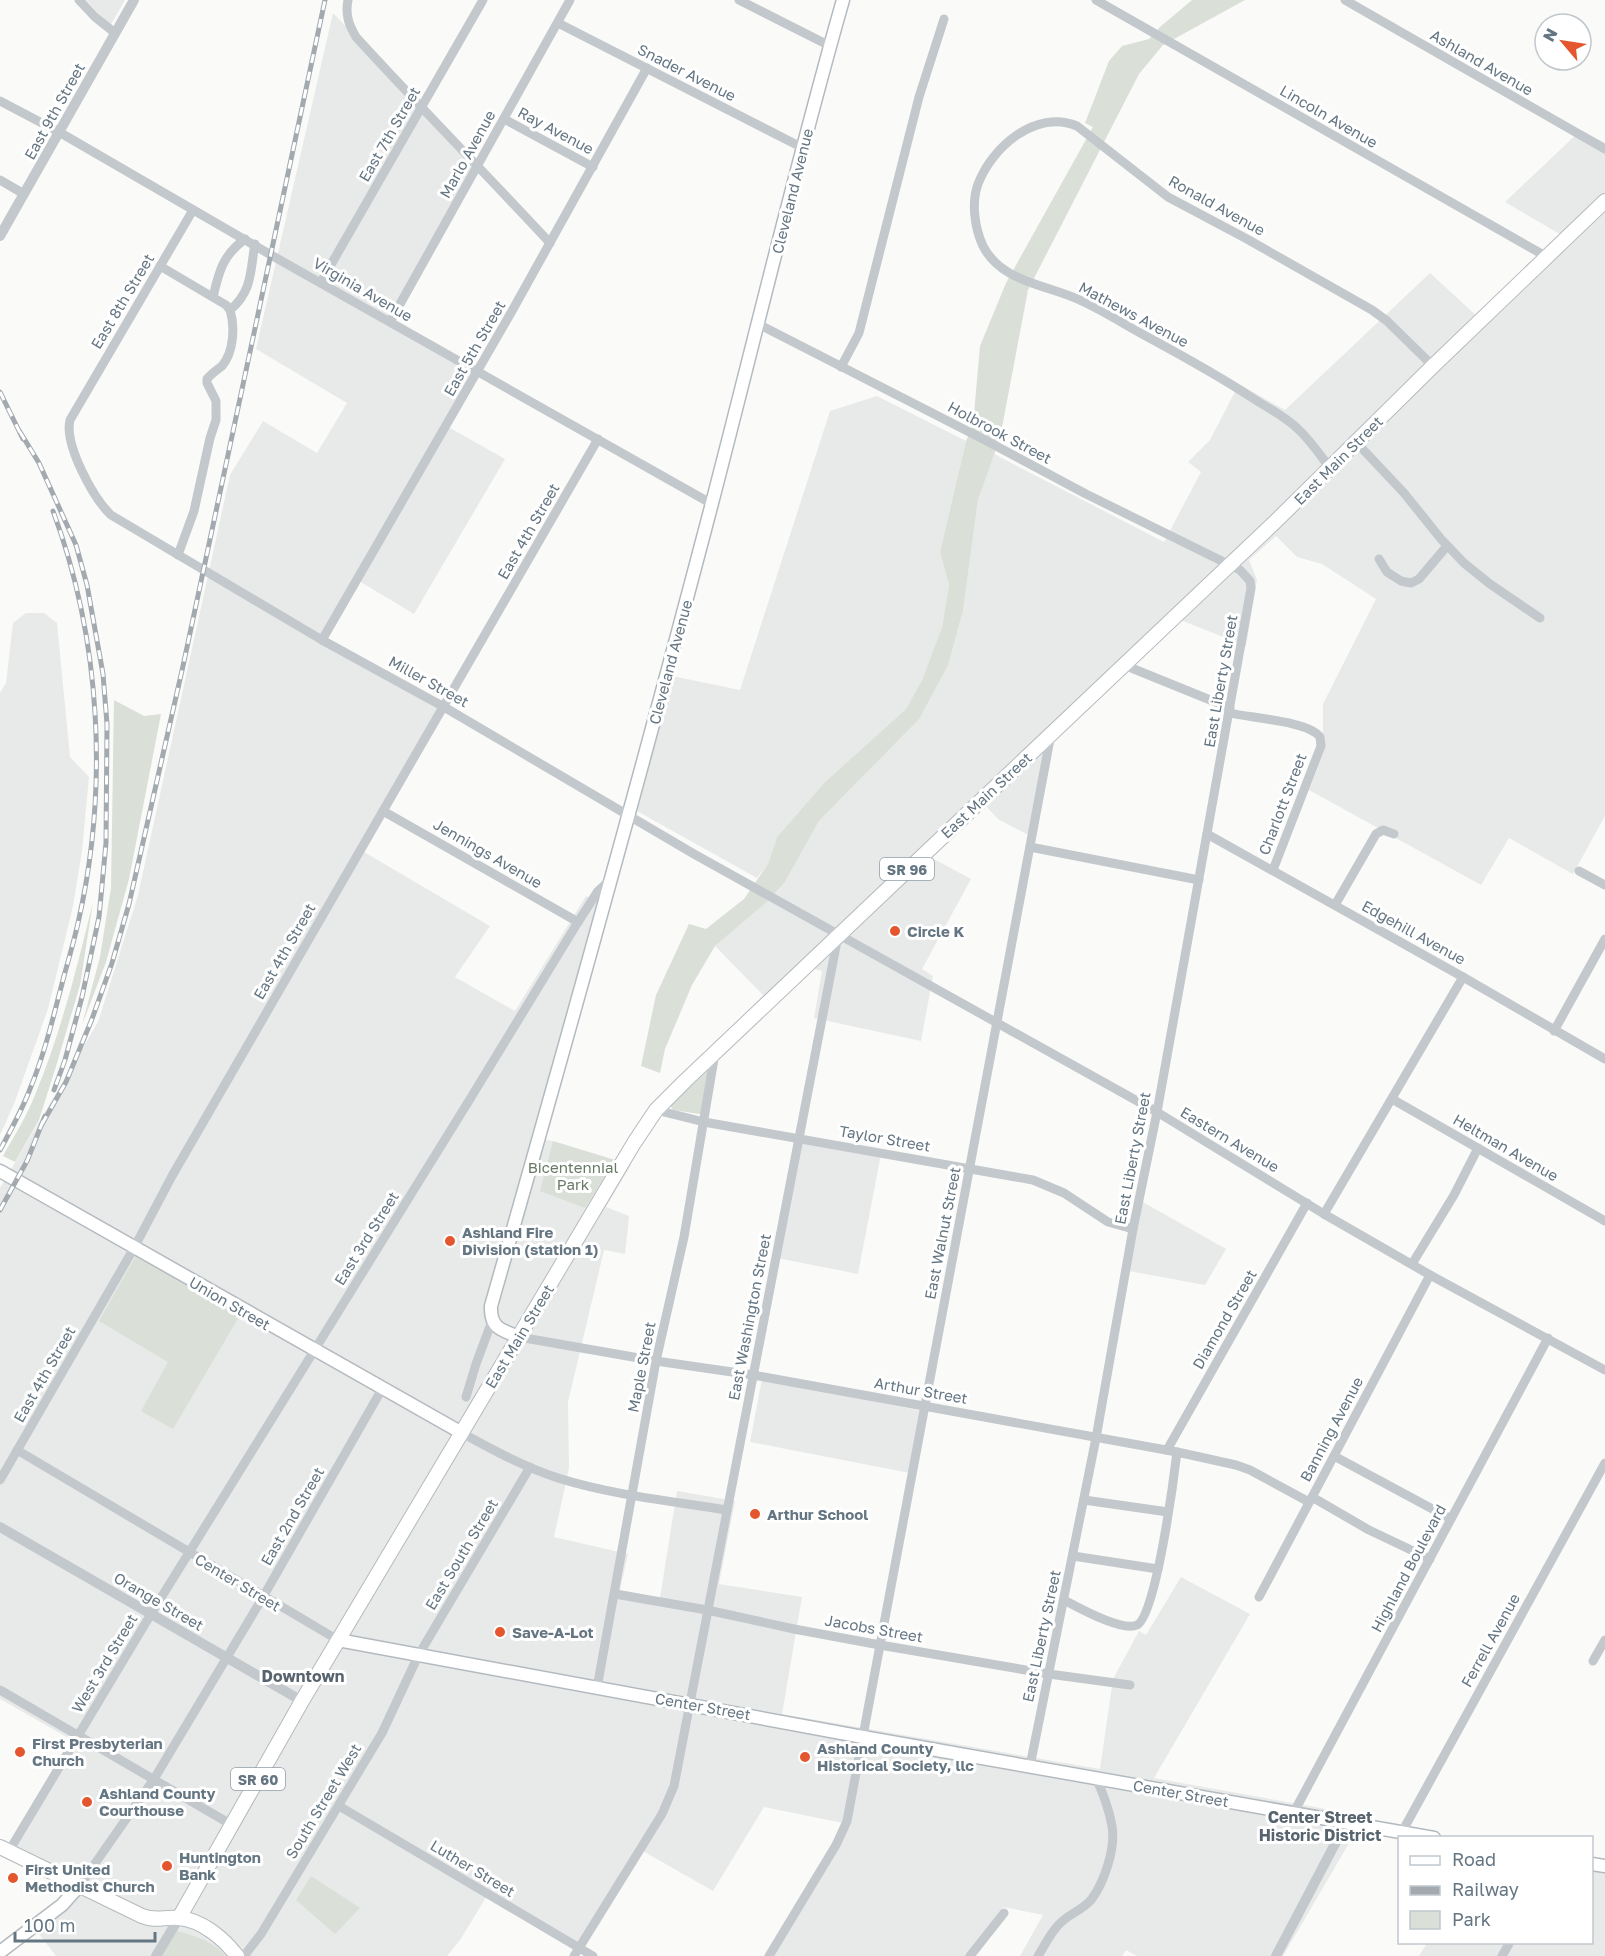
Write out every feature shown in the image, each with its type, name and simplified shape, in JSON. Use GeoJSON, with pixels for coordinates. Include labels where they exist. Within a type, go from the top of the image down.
{"type":"FeatureCollection","features":[{"type":"Feature","properties":{"kind":"main road","name":"Cleveland Avenue"},"geometry":{"type":"LineString","coordinates":[[492,1321],[491,1306],[629,816],[843,0]]}},
{"type":"Feature","properties":{"kind":"main road","name":"East Main Street"},"geometry":{"type":"LineString","coordinates":[[338,1640],[634,1143],[657,1110],[1229,565],[1605,201]]}},
{"type":"Feature","properties":{"kind":"main road","name":"Union Street"},"geometry":{"type":"LineString","coordinates":[[0,1172],[462,1433]]}},
{"type":"Feature","properties":{"kind":"main road"},"geometry":{"type":"LineString","coordinates":[[492,1321],[497,1328],[519,1337]]}},
{"type":"Feature","properties":{"kind":"main road","name":"Center Street"},"geometry":{"type":"LineString","coordinates":[[338,1640],[863,1737],[1423,1836]]}},
{"type":"Feature","properties":{"kind":"main road","name":"SR 60"},"geometry":{"type":"LineString","coordinates":[[179,1918],[338,1640]]}},
{"type":"Feature","properties":{"kind":"main road"},"geometry":{"type":"LineString","coordinates":[[4,1849],[152,1920],[179,1918],[196,1923],[224,1942],[237,1956]]}},
{"type":"Feature","properties":{"kind":"main road"},"geometry":{"type":"LineString","coordinates":[[0,1952],[62,1905],[80,1885]]}},
{"type":"Feature","properties":{"kind":"street"},"geometry":{"type":"LineString","coordinates":[[79,0],[115,33]]}},
{"type":"Feature","properties":{"kind":"street","name":"East 9th Street"},"geometry":{"type":"LineString","coordinates":[[0,236],[134,0]]}},
{"type":"Feature","properties":{"kind":"street"},"geometry":{"type":"LineString","coordinates":[[348,0],[347,17],[356,38],[550,243]]}},
{"type":"Feature","properties":{"kind":"street","name":"East 7th Street"},"geometry":{"type":"LineString","coordinates":[[321,282],[483,0]]}},
{"type":"Feature","properties":{"kind":"street","name":"Marlo Avenue"},"geometry":{"type":"LineString","coordinates":[[390,322],[570,0]]}},
{"type":"Feature","properties":{"kind":"street"},"geometry":{"type":"LineString","coordinates":[[739,0],[830,46]]}},
{"type":"Feature","properties":{"kind":"street","name":"Lincoln Avenue"},"geometry":{"type":"LineString","coordinates":[[1096,0],[1547,257]]}},
{"type":"Feature","properties":{"kind":"street","name":"Ashland Avenue"},"geometry":{"type":"LineString","coordinates":[[1345,0],[1605,149]]}},
{"type":"Feature","properties":{"kind":"street"},"geometry":{"type":"LineString","coordinates":[[841,367],[859,333],[920,97],[944,19]]}},
{"type":"Feature","properties":{"kind":"street","name":"Snader Avenue"},"geometry":{"type":"LineString","coordinates":[[558,23],[803,148]]}},
{"type":"Feature","properties":{"kind":"street","name":"East 5th Street"},"geometry":{"type":"LineString","coordinates":[[322,640],[477,372],[647,68]]}},
{"type":"Feature","properties":{"kind":"street","name":"Virginia Avenue"},"geometry":{"type":"LineString","coordinates":[[0,100],[712,504]]}},
{"type":"Feature","properties":{"kind":"street","name":"Ray Avenue"},"geometry":{"type":"LineString","coordinates":[[504,119],[593,167]]}},
{"type":"Feature","properties":{"kind":"street","name":"Ronald Avenue"},"geometry":{"type":"LineString","coordinates":[[987,168],[1007,144],[1030,128],[1053,122],[1077,126],[1168,197],[1257,244],[1372,310],[1387,321],[1433,366]]}},
{"type":"Feature","properties":{"kind":"street","name":"Mathews Avenue"},"geometry":{"type":"LineString","coordinates":[[987,168],[976,193],[976,222],[985,250],[999,265],[1021,278],[1084,302],[1226,380],[1296,427],[1330,468]]}},
{"type":"Feature","properties":{"kind":"street"},"geometry":{"type":"LineString","coordinates":[[0,180],[24,194]]}},
{"type":"Feature","properties":{"kind":"street","name":"East 8th Street"},"geometry":{"type":"LineString","coordinates":[[77,406],[193,210]]}},
{"type":"Feature","properties":{"kind":"street"},"geometry":{"type":"LineString","coordinates":[[213,297],[224,261],[232,249],[245,239]]}},
{"type":"Feature","properties":{"kind":"street"},"geometry":{"type":"LineString","coordinates":[[230,310],[240,302],[245,293],[255,244]]}},
{"type":"Feature","properties":{"kind":"street"},"geometry":{"type":"LineString","coordinates":[[160,266],[226,304],[230,310],[232,340],[224,363],[207,379],[216,401],[216,420],[194,512],[178,555]]}},
{"type":"Feature","properties":{"kind":"street","name":"Holbrook Street"},"geometry":{"type":"LineString","coordinates":[[758,324],[1086,494],[1229,565]]}},
{"type":"Feature","properties":{"kind":"street","name":"Miller Street"},"geometry":{"type":"LineString","coordinates":[[77,406],[70,420],[69,434],[84,474],[100,504],[119,521],[322,640],[444,706],[838,936]]}},
{"type":"Feature","properties":{"kind":"street","name":"East 4th Street"},"geometry":{"type":"LineString","coordinates":[[0,1480],[134,1248],[172,1176],[598,439]]}},
{"type":"Feature","properties":{"kind":"street"},"geometry":{"type":"LineString","coordinates":[[1356,442],[1404,493],[1447,546],[1464,563],[1540,618]]}},
{"type":"Feature","properties":{"kind":"street"},"geometry":{"type":"LineString","coordinates":[[1380,559],[1387,572],[1401,581],[1411,583],[1419,579],[1447,546]]}},
{"type":"Feature","properties":{"kind":"street","name":"East Liberty Street"},"geometry":{"type":"LineString","coordinates":[[1030,1766],[1084,1500],[1133,1229],[1157,1112],[1251,588],[1246,576],[1229,565]]}},
{"type":"Feature","properties":{"kind":"street"},"geometry":{"type":"LineString","coordinates":[[1124,665],[1230,710]]}},
{"type":"Feature","properties":{"kind":"street","name":"Charlott Street"},"geometry":{"type":"LineString","coordinates":[[1230,710],[1313,730],[1320,737],[1321,746],[1273,870]]}},
{"type":"Feature","properties":{"kind":"street","name":"East Walnut Street"},"geometry":{"type":"LineString","coordinates":[[773,1955],[836,1845],[847,1821],[1051,734]]}},
{"type":"Feature","properties":{"kind":"street","name":"Jennings Avenue"},"geometry":{"type":"LineString","coordinates":[[383,811],[578,922]]}},
{"type":"Feature","properties":{"kind":"street"},"geometry":{"type":"LineString","coordinates":[[1335,905],[1376,834],[1383,830],[1394,834]]}},
{"type":"Feature","properties":{"kind":"street","name":"Edgehill Avenue"},"geometry":{"type":"LineString","coordinates":[[1207,834],[1605,1059]]}},
{"type":"Feature","properties":{"kind":"street"},"geometry":{"type":"LineString","coordinates":[[1030,847],[1199,880]]}},
{"type":"Feature","properties":{"kind":"street"},"geometry":{"type":"LineString","coordinates":[[1580,871],[1605,885]]}},
{"type":"Feature","properties":{"kind":"street","name":"East 3rd Street"},"geometry":{"type":"LineString","coordinates":[[151,1614],[578,922],[598,891],[610,880]]}},
{"type":"Feature","properties":{"kind":"street","name":"Eastern Avenue"},"geometry":{"type":"LineString","coordinates":[[838,936],[1157,1112],[1324,1214],[1430,1275],[1605,1370]]}},
{"type":"Feature","properties":{"kind":"street","name":"East Washington Street"},"geometry":{"type":"LineString","coordinates":[[577,1952],[669,1799],[674,1786],[838,936]]}},
{"type":"Feature","properties":{"kind":"street"},"geometry":{"type":"LineString","coordinates":[[1554,1030],[1605,939]]}},
{"type":"Feature","properties":{"kind":"street"},"geometry":{"type":"LineString","coordinates":[[1324,1214],[1463,977]]}},
{"type":"Feature","properties":{"kind":"street","name":"Maple Street"},"geometry":{"type":"LineString","coordinates":[[597,1688],[656,1361],[684,1237],[715,1053]]}},
{"type":"Feature","properties":{"kind":"street","name":"Heltman Avenue"},"geometry":{"type":"LineString","coordinates":[[1392,1099],[1605,1221]]}},
{"type":"Feature","properties":{"kind":"street","name":"Taylor Street"},"geometry":{"type":"LineString","coordinates":[[657,1110],[704,1122],[1033,1180],[1073,1198],[1108,1222],[1133,1229]]}},
{"type":"Feature","properties":{"kind":"street"},"geometry":{"type":"LineString","coordinates":[[1412,1264],[1454,1195],[1478,1148]]}},
{"type":"Feature","properties":{"kind":"street","name":"Diamond Street"},"geometry":{"type":"LineString","coordinates":[[1064,1600],[1116,1624],[1131,1627],[1143,1620],[1158,1569],[1168,1512],[1172,1450],[1307,1203]]}},
{"type":"Feature","properties":{"kind":"street","name":"Banning Avenue"},"geometry":{"type":"LineString","coordinates":[[1260,1597],[1430,1275]]}},
{"type":"Feature","properties":{"kind":"street","name":"Cleveland Avenue"},"geometry":{"type":"LineString","coordinates":[[466,1397],[492,1321]]}},
{"type":"Feature","properties":{"kind":"street","name":"Arthur Street"},"geometry":{"type":"LineString","coordinates":[[519,1337],[753,1375],[1172,1450],[1236,1465],[1430,1559]]}},
{"type":"Feature","properties":{"kind":"street","name":"Highland Boulevard"},"geometry":{"type":"LineString","coordinates":[[1294,1812],[1548,1338]]}},
{"type":"Feature","properties":{"kind":"street","name":"East 2nd Street"},"geometry":{"type":"LineString","coordinates":[[80,1885],[154,1779],[382,1389]]}},
{"type":"Feature","properties":{"kind":"street"},"geometry":{"type":"LineString","coordinates":[[462,1433],[530,1467],[561,1479],[727,1510]]}},
{"type":"Feature","properties":{"kind":"street","name":"Center Street"},"geometry":{"type":"LineString","coordinates":[[17,1450],[338,1640]]}},
{"type":"Feature","properties":{"kind":"street"},"geometry":{"type":"LineString","coordinates":[[1334,1456],[1451,1519]]}},
{"type":"Feature","properties":{"kind":"street","name":"Ferrell Avenue"},"geometry":{"type":"LineString","coordinates":[[1402,1832],[1605,1463]]}},
{"type":"Feature","properties":{"kind":"street","name":"East South Street"},"geometry":{"type":"LineString","coordinates":[[418,1656],[530,1467]]}},
{"type":"Feature","properties":{"kind":"street"},"geometry":{"type":"LineString","coordinates":[[1084,1500],[1168,1512]]}},
{"type":"Feature","properties":{"kind":"street","name":"Orange Street"},"geometry":{"type":"LineString","coordinates":[[0,1527],[302,1701]]}},
{"type":"Feature","properties":{"kind":"street"},"geometry":{"type":"LineString","coordinates":[[1073,1556],[1158,1569]]}},
{"type":"Feature","properties":{"kind":"street","name":"Jacobs Street"},"geometry":{"type":"LineString","coordinates":[[615,1594],[880,1645],[1049,1674],[1130,1685]]}},
{"type":"Feature","properties":{"kind":"street","name":"West 3rd Street"},"geometry":{"type":"LineString","coordinates":[[4,1849],[78,1736],[151,1614]]}},
{"type":"Feature","properties":{"kind":"street"},"geometry":{"type":"LineString","coordinates":[[1593,1661],[1605,1640]]}},
{"type":"Feature","properties":{"kind":"street","name":"South Street West"},"geometry":{"type":"LineString","coordinates":[[244,1956],[261,1934],[382,1733],[418,1656]]}},
{"type":"Feature","properties":{"kind":"street"},"geometry":{"type":"LineString","coordinates":[[0,1690],[232,1825]]}},
{"type":"Feature","properties":{"kind":"street"},"geometry":{"type":"LineString","coordinates":[[1038,1956],[1052,1932],[1064,1920],[1082,1909],[1091,1899],[1101,1884],[1109,1861],[1112,1828],[1105,1799],[1096,1778]]}},
{"type":"Feature","properties":{"kind":"street","name":"Luther Street"},"geometry":{"type":"LineString","coordinates":[[339,1806],[577,1952],[593,1956]]}},
{"type":"Feature","properties":{"kind":"street"},"geometry":{"type":"LineString","coordinates":[[1276,1956],[1346,1823]]}},
{"type":"Feature","properties":{"kind":"street"},"geometry":{"type":"LineString","coordinates":[[970,1956],[1004,1913]]}},
{"type":"Feature","properties":{"kind":"street"},"geometry":{"type":"LineString","coordinates":[[156,1956],[179,1918]]}},
{"type":"Feature","properties":{"kind":"shaded area"},"geometry":{"type":"Polygon","coordinates":[[[86,0],[125,0],[110,26],[86,0]]]}},
{"type":"Feature","properties":{"kind":"shaded area"},"geometry":{"type":"Polygon","coordinates":[[[333,13],[478,163],[390,325],[472,371],[443,424],[505,459],[414,614],[354,578],[319,638],[445,713],[364,852],[490,926],[455,977],[515,1011],[586,896],[608,908],[545,1139],[631,1165],[606,1207],[629,1216],[625,1254],[604,1250],[568,1402],[569,1468],[554,1537],[628,1554],[620,1590],[660,1598],[677,1491],[735,1501],[719,1584],[802,1597],[782,1714],[1100,1769],[1113,1679],[1139,1631],[1146,1635],[1181,1577],[1250,1614],[1154,1778],[1365,1816],[1283,1956],[1137,1956],[1126,1950],[1122,1956],[1020,1956],[1043,1915],[1003,1907],[966,1956],[774,1956],[769,1953],[848,1824],[764,1807],[713,1891],[641,1850],[581,1948],[488,1894],[460,1940],[447,1956],[56,1956],[35,1929],[88,1888],[9,1845],[72,1740],[0,1699],[0,1188],[98,1022],[138,895],[230,475],[263,421],[317,453],[347,403],[256,349],[333,13]]]}},
{"type":"Feature","properties":{"kind":"shaded area"},"geometry":{"type":"Polygon","coordinates":[[[1581,130],[1605,143],[1605,816],[1573,874],[1509,838],[1481,885],[1309,790],[1323,754],[1323,704],[1376,599],[1322,564],[1297,557],[1276,536],[1249,560],[1257,580],[1246,646],[1178,619],[1046,745],[1030,836],[998,819],[985,805],[930,857],[971,879],[922,969],[933,976],[921,1041],[814,1018],[822,971],[802,965],[767,999],[715,946],[768,901],[785,882],[819,821],[866,773],[948,664],[963,611],[978,500],[994,454],[1164,542],[1201,472],[1188,462],[1210,440],[1239,384],[1285,410],[1430,273],[1479,318],[1563,236],[1505,202],[1581,130]]]}},
{"type":"Feature","properties":{"kind":"shaded area"},"geometry":{"type":"Polygon","coordinates":[[[877,396],[966,441],[940,552],[949,585],[942,627],[922,680],[906,709],[825,782],[777,837],[768,864],[757,878],[637,811],[672,676],[740,690],[830,411],[877,396]]]}},
{"type":"Feature","properties":{"kind":"shaded area"},"geometry":{"type":"Polygon","coordinates":[[[26,613],[44,613],[57,623],[70,757],[89,777],[82,851],[73,906],[48,1009],[14,1104],[0,1135],[0,693],[6,683],[13,623],[26,613]]]}},
{"type":"Feature","properties":{"kind":"shaded area"},"geometry":{"type":"Polygon","coordinates":[[[801,1138],[881,1154],[858,1274],[777,1258],[801,1138]]]}},
{"type":"Feature","properties":{"kind":"shaded area"},"geometry":{"type":"Polygon","coordinates":[[[1141,1201],[1226,1249],[1205,1285],[1129,1271],[1141,1201]]]}},
{"type":"Feature","properties":{"kind":"shaded area"},"geometry":{"type":"Polygon","coordinates":[[[762,1379],[922,1411],[910,1473],[750,1442],[762,1379]]]}},
{"type":"Feature","properties":{"kind":"shaded area"},"geometry":{"type":"Polygon","coordinates":[[[1593,1864],[1605,1866],[1605,1956],[1419,1956],[1426,1944],[1593,1944],[1593,1864]]]}},
{"type":"Feature","properties":{"kind":"green space"},"geometry":{"type":"Polygon","coordinates":[[[1192,0],[1245,0],[1163,45],[1139,74],[1028,290],[1000,438],[978,500],[963,611],[948,665],[919,719],[819,821],[785,882],[768,901],[715,946],[692,985],[665,1049],[660,1073],[641,1066],[656,995],[689,924],[706,929],[744,899],[768,864],[777,837],[825,782],[906,709],[922,680],[942,627],[949,585],[940,552],[966,441],[973,425],[980,346],[1006,283],[1093,127],[1085,123],[1109,61],[1122,46],[1149,39],[1192,0]]]}},
{"type":"Feature","properties":{"kind":"green space"},"geometry":{"type":"Polygon","coordinates":[[[114,700],[144,716],[161,714],[129,879],[106,962],[82,1025],[100,957],[111,888],[114,700]]]}},
{"type":"Feature","properties":{"kind":"green space"},"geometry":{"type":"Polygon","coordinates":[[[93,902],[80,985],[57,1063],[39,1120],[15,1162],[3,1156],[32,1103],[53,1048],[93,902]]]}},
{"type":"Feature","properties":{"kind":"green space"},"geometry":{"type":"Polygon","coordinates":[[[714,1065],[706,1115],[673,1110],[670,1105],[714,1065]]]}},
{"type":"Feature","properties":{"kind":"green space","name":"Bicentennial Park"},"geometry":{"type":"Polygon","coordinates":[[[553,1141],[615,1160],[585,1208],[540,1191],[553,1141]]]}},
{"type":"Feature","properties":{"kind":"green space"},"geometry":{"type":"Polygon","coordinates":[[[137,1254],[240,1315],[173,1429],[141,1411],[168,1362],[99,1321],[137,1254]]]}},
{"type":"Feature","properties":{"kind":"green space"},"geometry":{"type":"Polygon","coordinates":[[[311,1876],[360,1908],[335,1934],[296,1900],[311,1876]]]}},
{"type":"Feature","properties":{"kind":"green space"},"geometry":{"type":"Polygon","coordinates":[[[172,1929],[208,1942],[225,1956],[156,1956],[172,1929]]]}},
{"type":"Feature","properties":{"kind":"railway"},"geometry":{"type":"LineString","coordinates":[[42,1124],[66,1082],[92,1019],[112,963],[129,904],[183,666],[325,0]]}},
{"type":"Feature","properties":{"kind":"railway"},"geometry":{"type":"LineString","coordinates":[[0,392],[23,439]]}},
{"type":"Feature","properties":{"kind":"railway"},"geometry":{"type":"LineString","coordinates":[[20,432],[39,463],[76,545],[87,585],[103,674],[107,724],[106,843],[99,917],[82,997],[65,1060],[54,1090]]}},
{"type":"Feature","properties":{"kind":"railway"},"geometry":{"type":"LineString","coordinates":[[0,1150],[27,1097],[49,1033],[78,923],[88,872],[94,820],[95,715],[90,662],[82,611],[53,511]]}},
{"type":"Feature","properties":{"kind":"railway"},"geometry":{"type":"LineString","coordinates":[[0,1210],[27,1161],[45,1116]]}},
{"type":"Feature","properties":{"kind":"place","name":"Circle K"},"geometry":{"type":"Point","coordinates":[895,931]}},
{"type":"Feature","properties":{"kind":"place","name":"Ashland Fire Division (station 1)"},"geometry":{"type":"Point","coordinates":[450,1241]}},
{"type":"Feature","properties":{"kind":"place","name":"Arthur School"},"geometry":{"type":"Point","coordinates":[755,1514]}},
{"type":"Feature","properties":{"kind":"place","name":"Save-A-Lot"},"geometry":{"type":"Point","coordinates":[500,1632]}},
{"type":"Feature","properties":{"kind":"place","name":"First Presbyterian Church"},"geometry":{"type":"Point","coordinates":[20,1752]}},
{"type":"Feature","properties":{"kind":"place","name":"Ashland County Historical Society, llc"},"geometry":{"type":"Point","coordinates":[805,1757]}},
{"type":"Feature","properties":{"kind":"place","name":"Ashland County Courthouse"},"geometry":{"type":"Point","coordinates":[87,1802]}},
{"type":"Feature","properties":{"kind":"place","name":"Huntington Bank"},"geometry":{"type":"Point","coordinates":[167,1866]}},
{"type":"Feature","properties":{"kind":"place","name":"First United Methodist Church"},"geometry":{"type":"Point","coordinates":[13,1878]}},
{"type":"Feature","properties":{"kind":"district","name":"Downtown"},"geometry":{"type":"Point","coordinates":[303,1676]}},
{"type":"Feature","properties":{"kind":"district","name":"Center Street Historic District"},"geometry":{"type":"Point","coordinates":[1320,1826]}}]}
